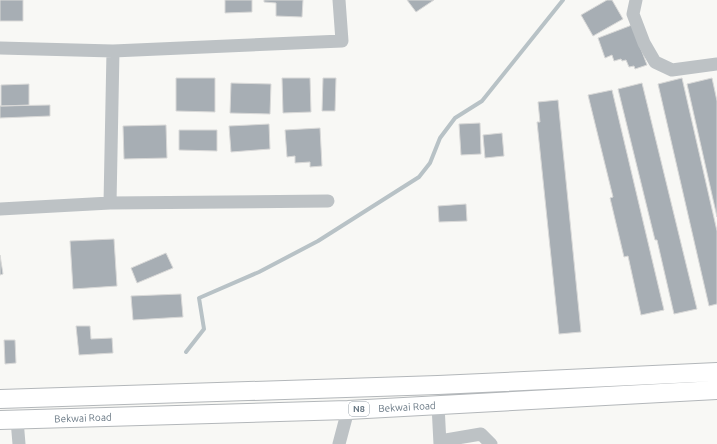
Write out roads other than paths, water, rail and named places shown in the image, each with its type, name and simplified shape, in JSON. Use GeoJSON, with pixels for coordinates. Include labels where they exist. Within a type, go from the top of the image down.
{"type":"FeatureCollection","features":[{"type":"Feature","properties":{"kind":"highway","name":"Bekwai Road"},"geometry":{"type":"LineString","coordinates":[[0,399],[438,385],[717,372]]}},
{"type":"Feature","properties":{"kind":"highway","name":"Bekwai Road"},"geometry":{"type":"LineString","coordinates":[[8,420],[348,410],[717,390]]}},
{"type":"Feature","properties":{"kind":"street"},"geometry":{"type":"LineString","coordinates":[[0,48],[113,51],[342,41],[339,0]]}},
{"type":"Feature","properties":{"kind":"street"},"geometry":{"type":"LineString","coordinates":[[636,0],[633,14],[644,43],[655,62],[672,70],[717,64]]}},
{"type":"Feature","properties":{"kind":"street"},"geometry":{"type":"LineString","coordinates":[[110,203],[113,51]]}},
{"type":"Feature","properties":{"kind":"street"},"geometry":{"type":"LineString","coordinates":[[0,209],[110,203],[328,201]]}},
{"type":"Feature","properties":{"kind":"street"},"geometry":{"type":"LineString","coordinates":[[438,405],[440,443],[480,434],[491,444]]}},
{"type":"Feature","properties":{"kind":"street"},"geometry":{"type":"LineString","coordinates":[[340,444],[348,410]]}},
{"type":"Feature","properties":{"kind":"street"},"geometry":{"type":"LineString","coordinates":[[8,420],[19,444]]}},
{"type":"Feature","properties":{"kind":"waterway"},"geometry":{"type":"LineString","coordinates":[[186,352],[204,329],[199,298],[259,272],[318,241],[419,177],[430,163],[440,138],[455,118],[482,101],[563,0]]}}]}
